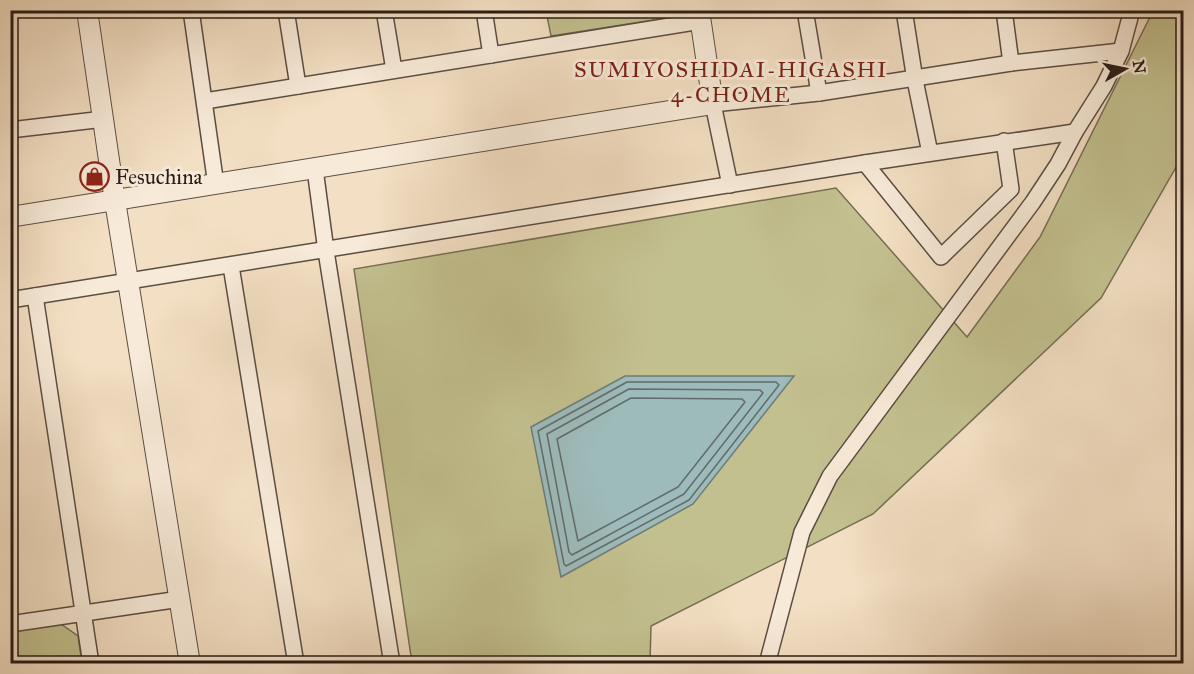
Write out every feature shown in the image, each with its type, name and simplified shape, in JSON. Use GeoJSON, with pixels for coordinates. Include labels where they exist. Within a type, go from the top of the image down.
{"type":"FeatureCollection","features":[{"type":"Feature","properties":{"kind":"street"},"geometry":{"type":"LineString","coordinates":[[87,10],[115,201],[190,663]]}},
{"type":"Feature","properties":{"kind":"street"},"geometry":{"type":"LineString","coordinates":[[191,10],[216,185]]}},
{"type":"Feature","properties":{"kind":"street"},"geometry":{"type":"LineString","coordinates":[[286,10],[298,86]]}},
{"type":"Feature","properties":{"kind":"street"},"geometry":{"type":"LineString","coordinates":[[384,10],[394,70]]}},
{"type":"Feature","properties":{"kind":"street"},"geometry":{"type":"LineString","coordinates":[[484,10],[491,55]]}},
{"type":"Feature","properties":{"kind":"street"},"geometry":{"type":"LineString","coordinates":[[805,10],[819,93]]}},
{"type":"Feature","properties":{"kind":"street"},"geometry":{"type":"LineString","coordinates":[[904,10],[930,153]]}},
{"type":"Feature","properties":{"kind":"street"},"geometry":{"type":"LineString","coordinates":[[1004,10],[1011,63]]}},
{"type":"Feature","properties":{"kind":"street"},"geometry":{"type":"LineString","coordinates":[[767,663],[802,532],[830,476],[1033,202],[1058,164],[1104,86],[1121,51],[1132,10]]}},
{"type":"Feature","properties":{"kind":"street"},"geometry":{"type":"LineString","coordinates":[[205,102],[491,55],[700,16],[713,104],[730,185]]}},
{"type":"Feature","properties":{"kind":"street"},"geometry":{"type":"LineString","coordinates":[[10,217],[713,104],[819,93],[915,80],[1011,63],[1121,51]]}},
{"type":"Feature","properties":{"kind":"street"},"geometry":{"type":"LineString","coordinates":[[10,130],[104,119]]}},
{"type":"Feature","properties":{"kind":"street"},"geometry":{"type":"LineString","coordinates":[[10,300],[1004,141],[1075,132]]}},
{"type":"Feature","properties":{"kind":"street"},"geometry":{"type":"LineString","coordinates":[[866,163],[941,256],[1011,189],[1004,141]]}},
{"type":"Feature","properties":{"kind":"street"},"geometry":{"type":"LineString","coordinates":[[315,169],[392,663]]}},
{"type":"Feature","properties":{"kind":"street"},"geometry":{"type":"LineString","coordinates":[[231,266],[296,663]]}},
{"type":"Feature","properties":{"kind":"street"},"geometry":{"type":"LineString","coordinates":[[35,296],[91,663]]}},
{"type":"Feature","properties":{"kind":"street"},"geometry":{"type":"LineString","coordinates":[[10,624],[180,599]]}},
{"type":"Feature","properties":{"kind":"shaded area"},"geometry":{"type":"Polygon","coordinates":[[[546,10],[679,11],[673,17],[551,36],[546,10]]]}},
{"type":"Feature","properties":{"kind":"shaded area"},"geometry":{"type":"Polygon","coordinates":[[[1153,11],[1183,11],[1183,155],[1101,298],[873,514],[651,626],[650,663],[412,663],[354,269],[836,188],[967,337],[1040,237],[1153,11]]]}},
{"type":"Feature","properties":{"kind":"shaded area"},"geometry":{"type":"Polygon","coordinates":[[[61,624],[78,636],[82,663],[11,664],[11,631],[61,624]]]}},
{"type":"Feature","properties":{"kind":"water"},"geometry":{"type":"Polygon","coordinates":[[[625,376],[794,376],[693,504],[561,577],[531,427],[625,376]]]}},
{"type":"Feature","properties":{"kind":"place","name":"Fesuchina"},"geometry":{"type":"Point","coordinates":[94,177]}},
{"type":"Feature","properties":{"kind":"district","name":"SUMIYOSHIDAI-HIGASHI 4-CHOME"},"geometry":{"type":"Point","coordinates":[731,82]}}]}
